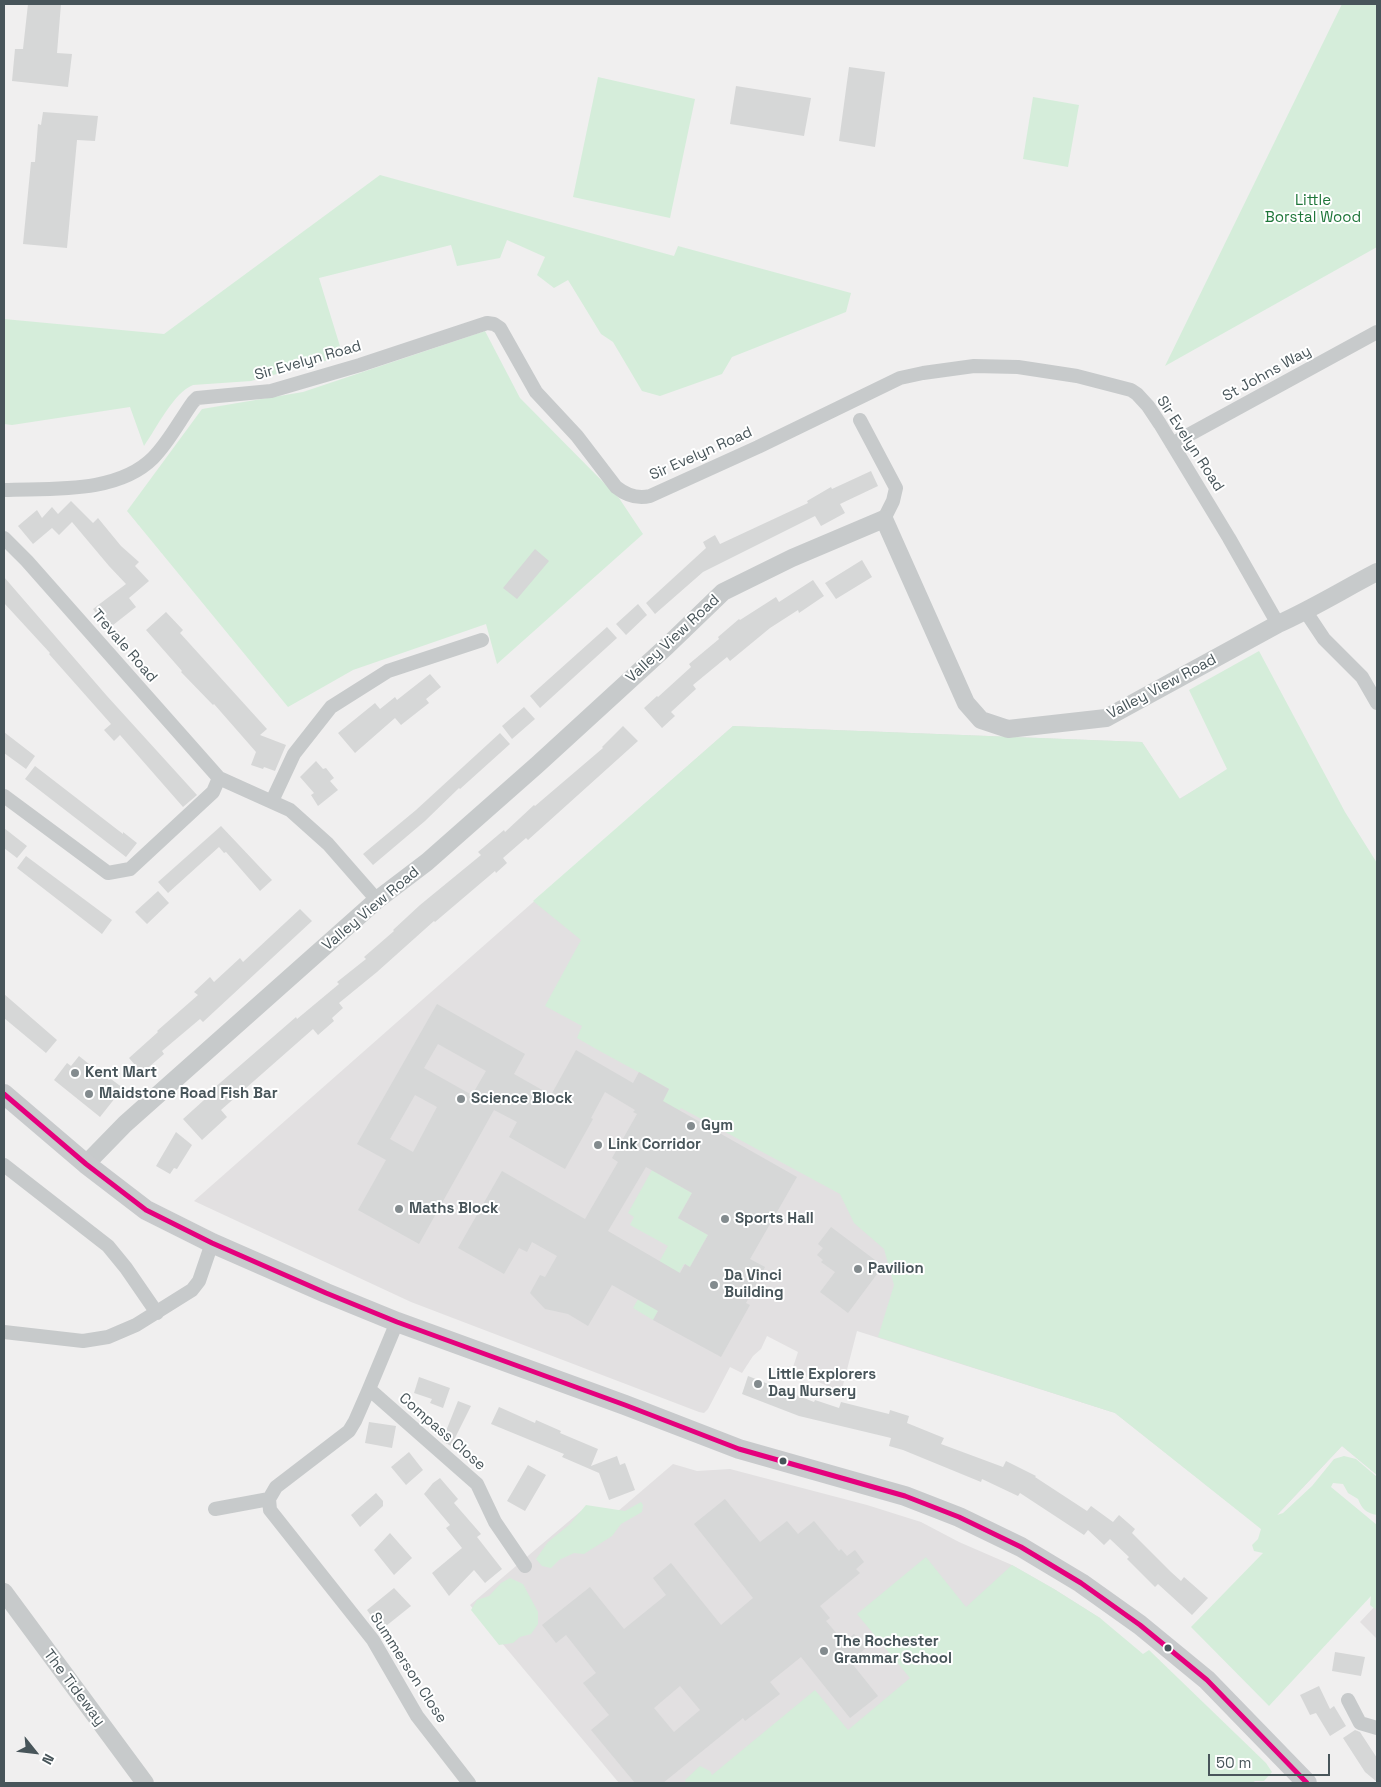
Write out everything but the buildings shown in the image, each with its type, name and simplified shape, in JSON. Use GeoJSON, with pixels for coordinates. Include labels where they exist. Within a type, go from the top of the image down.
{"type":"FeatureCollection","features":[{"type":"Feature","properties":{"kind":"main road"},"geometry":{"type":"LineString","coordinates":[[4,1094],[86,1164],[146,1210],[212,1243],[397,1322],[733,1446],[774,1460],[905,1496],[959,1517],[998,1535],[1052,1564],[1106,1599],[1140,1625],[1207,1680],[1307,1783]]}},
{"type":"Feature","properties":{"kind":"street","name":"Sir Evelyn Road"},"geometry":{"type":"LineString","coordinates":[[4,490],[91,486],[117,480],[136,471],[160,451],[197,398],[271,391],[489,323],[499,326],[534,389],[577,436],[613,483],[622,491],[637,497],[650,496],[758,447],[897,379],[969,366],[1018,367],[1088,379],[1131,390],[1137,394],[1148,406],[1172,444],[1241,558],[1278,624]]}},
{"type":"Feature","properties":{"kind":"street","name":"St Johns Way"},"geometry":{"type":"LineString","coordinates":[[1172,444],[1377,332]]}},
{"type":"Feature","properties":{"kind":"street"},"geometry":{"type":"LineString","coordinates":[[860,420],[896,488],[893,502],[884,519]]}},
{"type":"Feature","properties":{"kind":"street","name":"Valley View Road"},"geometry":{"type":"LineString","coordinates":[[86,1164],[125,1124],[378,900],[427,862],[537,765],[723,592],[792,558],[884,519],[966,703],[981,720],[1008,729],[1106,718],[1278,624],[1306,612],[1324,600],[1377,572]]}},
{"type":"Feature","properties":{"kind":"street","name":"Trevale Road"},"geometry":{"type":"LineString","coordinates":[[4,538],[27,560],[219,778],[272,800],[290,810],[328,844],[378,900]]}},
{"type":"Feature","properties":{"kind":"street"},"geometry":{"type":"LineString","coordinates":[[1306,612],[1324,639],[1366,682],[1377,703]]}},
{"type":"Feature","properties":{"kind":"street"},"geometry":{"type":"LineString","coordinates":[[272,800],[294,754],[331,707],[388,671],[482,640]]}},
{"type":"Feature","properties":{"kind":"street"},"geometry":{"type":"LineString","coordinates":[[4,796],[108,874],[130,869],[213,792],[219,778]]}},
{"type":"Feature","properties":{"kind":"street"},"geometry":{"type":"LineString","coordinates":[[4,1165],[108,1246],[126,1268],[157,1313]]}},
{"type":"Feature","properties":{"kind":"street"},"geometry":{"type":"LineString","coordinates":[[4,1332],[83,1341],[108,1337],[136,1326],[192,1290],[199,1281],[212,1243]]}},
{"type":"Feature","properties":{"kind":"street"},"geometry":{"type":"LineString","coordinates":[[215,1509],[269,1499],[276,1487],[349,1431],[397,1322]]}},
{"type":"Feature","properties":{"kind":"street","name":"Compass Close"},"geometry":{"type":"LineString","coordinates":[[369,1389],[478,1484],[495,1522],[525,1566]]}},
{"type":"Feature","properties":{"kind":"street","name":"Summerson Close"},"geometry":{"type":"LineString","coordinates":[[269,1499],[270,1510],[373,1640],[417,1716],[469,1783]]}},
{"type":"Feature","properties":{"kind":"street","name":"The Tideway"},"geometry":{"type":"LineString","coordinates":[[4,1592],[145,1783]]}},
{"type":"Feature","properties":{"kind":"street"},"geometry":{"type":"LineString","coordinates":[[1348,1700],[1360,1723],[1377,1728]]}},
{"type":"Feature","properties":{"kind":"shaded area"},"geometry":{"type":"Polygon","coordinates":[[[733,726],[1142,742],[1179,799],[1228,770],[1377,863],[1377,1475],[1342,1446],[1263,1530],[1115,1413],[857,1331],[842,1389],[834,1389],[792,1370],[798,1352],[767,1336],[761,1349],[753,1356],[742,1373],[730,1367],[708,1409],[704,1413],[699,1412],[411,1302],[194,1201],[733,726]]]}},
{"type":"Feature","properties":{"kind":"shaded area","name":"The Rochester Grammar School"},"geometry":{"type":"Polygon","coordinates":[[[673,1464],[697,1471],[730,1469],[867,1505],[921,1522],[959,1542],[1012,1565],[1054,1589],[1100,1618],[1228,1783],[619,1783],[470,1605],[581,1511],[610,1518],[673,1464]]]}},
{"type":"Feature","properties":{"kind":"shaded area"},"geometry":{"type":"Polygon","coordinates":[[[1377,1604],[1377,1639],[1360,1622],[1377,1604]]]}},
{"type":"Feature","properties":{"kind":"green space","name":"Little Borstal Wood"},"geometry":{"type":"Polygon","coordinates":[[[1342,4],[1377,4],[1377,247],[1165,366],[1342,4]]]}},
{"type":"Feature","properties":{"kind":"green space"},"geometry":{"type":"Polygon","coordinates":[[[598,77],[695,99],[670,218],[573,197],[598,77]]]}},
{"type":"Feature","properties":{"kind":"green space"},"geometry":{"type":"Polygon","coordinates":[[[1033,97],[1079,105],[1068,167],[1023,159],[1033,97]]]}},
{"type":"Feature","properties":{"kind":"green space"},"geometry":{"type":"Polygon","coordinates":[[[380,175],[674,256],[678,246],[851,293],[846,312],[732,357],[722,374],[660,396],[642,391],[613,342],[601,334],[568,280],[554,288],[537,275],[545,257],[507,240],[500,258],[457,266],[451,245],[319,278],[343,356],[251,381],[193,385],[179,395],[172,403],[144,446],[130,407],[12,425],[4,424],[4,319],[164,334],[380,175]]]}},
{"type":"Feature","properties":{"kind":"green space"},"geometry":{"type":"Polygon","coordinates":[[[485,331],[520,398],[619,498],[643,534],[497,664],[486,624],[353,670],[288,707],[127,511],[202,409],[303,392],[485,331]]]}},
{"type":"Feature","properties":{"kind":"green space"},"geometry":{"type":"Polygon","coordinates":[[[1259,651],[1345,812],[1377,863],[1377,1475],[1342,1446],[1277,1515],[1283,1513],[1312,1486],[1334,1459],[1344,1456],[1356,1459],[1377,1477],[1377,1515],[1365,1510],[1358,1499],[1348,1493],[1343,1484],[1333,1483],[1331,1487],[1377,1525],[1377,1607],[1375,1609],[1370,1605],[1371,1596],[1269,1706],[1191,1627],[1263,1553],[1254,1551],[1252,1545],[1258,1539],[1261,1529],[1115,1413],[878,1337],[894,1285],[884,1249],[854,1223],[840,1194],[681,1108],[678,1112],[662,1102],[669,1089],[577,1038],[582,1026],[545,1006],[581,940],[533,901],[733,726],[1142,742],[1180,799],[1227,769],[1189,690],[1259,651]]]}},
{"type":"Feature","properties":{"kind":"green space"},"geometry":{"type":"Polygon","coordinates":[[[652,1170],[692,1193],[678,1218],[708,1235],[690,1267],[684,1264],[653,1320],[633,1308],[668,1246],[630,1225],[634,1217],[628,1213],[652,1170]]]}},
{"type":"Feature","properties":{"kind":"green space"},"geometry":{"type":"Polygon","coordinates":[[[641,1502],[643,1505],[642,1512],[621,1524],[612,1536],[584,1554],[574,1553],[559,1560],[551,1568],[542,1566],[536,1559],[548,1542],[569,1525],[586,1505],[625,1511],[641,1502]]]}},
{"type":"Feature","properties":{"kind":"green space"},"geometry":{"type":"Polygon","coordinates":[[[926,1557],[966,1607],[1012,1565],[1054,1589],[1100,1618],[1143,1654],[1149,1650],[1266,1763],[1272,1772],[1264,1781],[1252,1783],[686,1783],[685,1780],[700,1766],[710,1771],[712,1775],[815,1690],[848,1730],[910,1678],[857,1614],[926,1557]]]}},
{"type":"Feature","properties":{"kind":"green space"},"geometry":{"type":"Polygon","coordinates":[[[510,1578],[523,1584],[538,1612],[538,1624],[531,1634],[520,1637],[513,1643],[499,1645],[471,1610],[477,1600],[489,1596],[501,1583],[510,1578]]]}},
{"type":"Feature","properties":{"kind":"transit line"},"geometry":{"type":"LineString","coordinates":[[4,1094],[86,1164],[146,1210],[212,1243],[397,1322],[625,1405],[739,1449],[905,1496],[959,1517],[1021,1547],[1081,1583],[1140,1625],[1207,1680],[1307,1783]]}},
{"type":"Feature","properties":{"kind":"place","name":"Kent Mart"},"geometry":{"type":"Point","coordinates":[75,1073]}},
{"type":"Feature","properties":{"kind":"place","name":"Maidstone Road Fish Bar"},"geometry":{"type":"Point","coordinates":[89,1094]}},
{"type":"Feature","properties":{"kind":"place","name":"Science Block"},"geometry":{"type":"Point","coordinates":[461,1099]}},
{"type":"Feature","properties":{"kind":"place","name":"Gym"},"geometry":{"type":"Point","coordinates":[691,1126]}},
{"type":"Feature","properties":{"kind":"place","name":"Link Corridor"},"geometry":{"type":"Point","coordinates":[598,1145]}},
{"type":"Feature","properties":{"kind":"place","name":"Maths Block"},"geometry":{"type":"Point","coordinates":[399,1209]}},
{"type":"Feature","properties":{"kind":"place","name":"Sports Hall"},"geometry":{"type":"Point","coordinates":[725,1219]}},
{"type":"Feature","properties":{"kind":"place","name":"Pavilion"},"geometry":{"type":"Point","coordinates":[858,1269]}},
{"type":"Feature","properties":{"kind":"place","name":"Da Vinci Building"},"geometry":{"type":"Point","coordinates":[714,1285]}},
{"type":"Feature","properties":{"kind":"place","name":"Little Explorers Day Nursery"},"geometry":{"type":"Point","coordinates":[758,1384]}},
{"type":"Feature","properties":{"kind":"place","name":"The Rochester Grammar School"},"geometry":{"type":"Point","coordinates":[824,1651]}}]}
